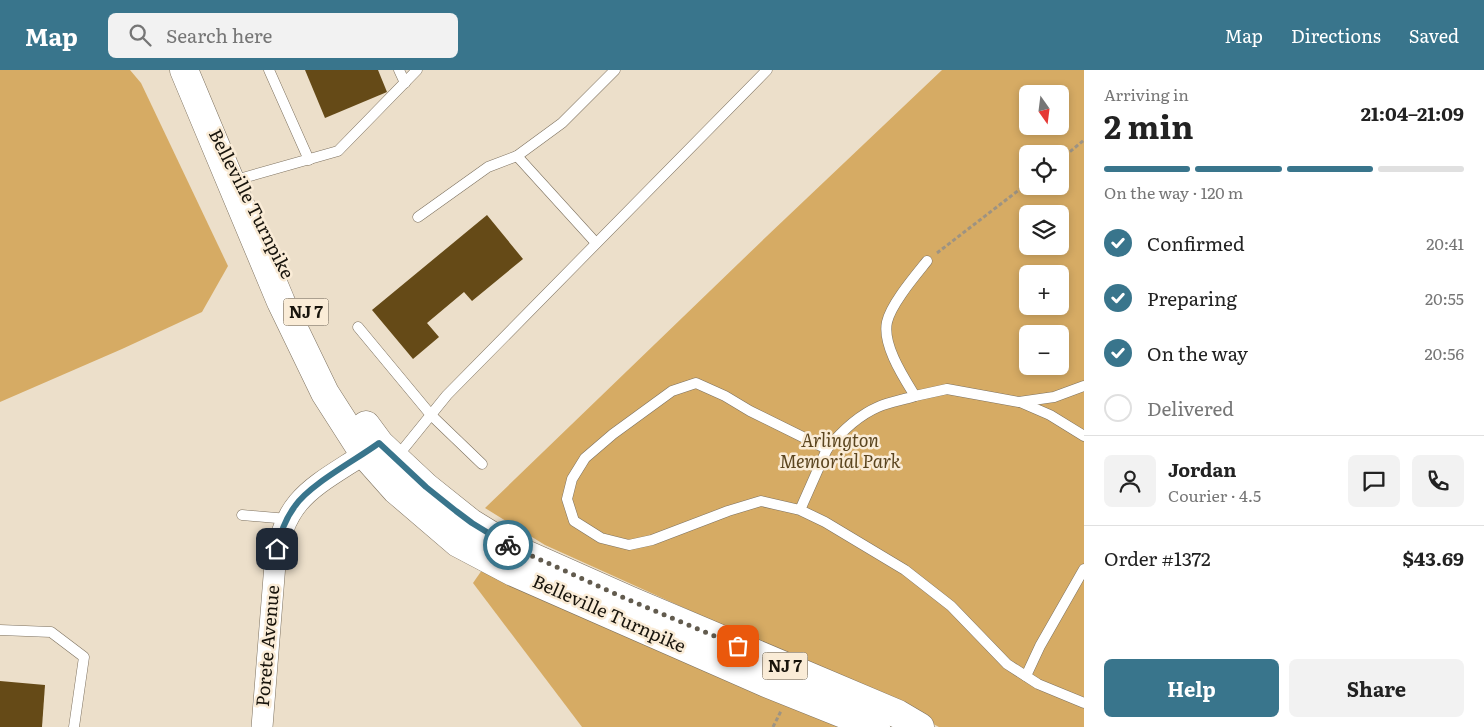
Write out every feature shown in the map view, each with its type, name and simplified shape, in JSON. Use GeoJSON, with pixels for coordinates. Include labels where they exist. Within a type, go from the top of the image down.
{"type":"FeatureCollection","features":[{"type":"Feature","properties":{"kind":"main road","name":"Belleville Turnpike"},"geometry":{"type":"LineString","coordinates":[[184,70],[281,302],[324,393],[379,452],[472,523],[512,548],[629,600],[898,714],[920,727]]}},
{"type":"Feature","properties":{"kind":"main road","name":"Belleville Turnpike"},"geometry":{"type":"LineString","coordinates":[[201,109],[267,231],[335,377],[379,452],[396,490],[458,543],[522,576],[766,683],[876,727]]}},
{"type":"Feature","properties":{"kind":"street","name":"Porete Avenue"},"geometry":{"type":"LineString","coordinates":[[262,727],[275,564],[280,537],[295,506],[315,486],[379,452]]}},
{"type":"Feature","properties":{"kind":"lane"},"geometry":{"type":"LineString","coordinates":[[269,70],[309,160]]}},
{"type":"Feature","properties":{"kind":"lane"},"geometry":{"type":"LineString","coordinates":[[400,70],[405,83]]}},
{"type":"Feature","properties":{"kind":"lane"},"geometry":{"type":"LineString","coordinates":[[239,179],[338,151],[417,70]]}},
{"type":"Feature","properties":{"kind":"lane"},"geometry":{"type":"LineString","coordinates":[[418,217],[488,167],[516,156],[562,123],[615,70]]}},
{"type":"Feature","properties":{"kind":"lane"},"geometry":{"type":"LineString","coordinates":[[379,452],[430,415],[447,395],[767,70]]}},
{"type":"Feature","properties":{"kind":"lane"},"geometry":{"type":"LineString","coordinates":[[516,156],[596,243]]}},
{"type":"Feature","properties":{"kind":"lane"},"geometry":{"type":"LineString","coordinates":[[915,396],[902,374],[889,344],[887,323],[893,308],[926,261]]}},
{"type":"Feature","properties":{"kind":"lane"},"geometry":{"type":"LineString","coordinates":[[358,327],[430,415],[482,464]]}},
{"type":"Feature","properties":{"kind":"lane"},"geometry":{"type":"LineString","coordinates":[[827,449],[696,383],[672,391],[613,434],[585,458],[572,479],[567,499],[574,521],[601,538],[629,545],[652,540],[728,511],[761,501],[800,510],[825,522],[905,570],[951,606],[1007,664],[1038,684],[1084,702]]}},
{"type":"Feature","properties":{"kind":"lane"},"geometry":{"type":"LineString","coordinates":[[1019,402],[1054,397],[1084,386]]}},
{"type":"Feature","properties":{"kind":"lane"},"geometry":{"type":"LineString","coordinates":[[800,510],[827,449],[839,434],[853,422],[878,407],[915,396],[947,389],[1019,402],[1050,415],[1084,436]]}},
{"type":"Feature","properties":{"kind":"lane"},"geometry":{"type":"LineString","coordinates":[[242,515],[288,519]]}},
{"type":"Feature","properties":{"kind":"lane"},"geometry":{"type":"LineString","coordinates":[[1026,676],[1040,646],[1084,569]]}},
{"type":"Feature","properties":{"kind":"lane"},"geometry":{"type":"LineString","coordinates":[[0,630],[51,632],[84,657],[74,727]]}},
{"type":"Feature","properties":{"kind":"path"},"geometry":{"type":"LineString","coordinates":[[1069,152],[1084,140]]}},
{"type":"Feature","properties":{"kind":"path"},"geometry":{"type":"LineString","coordinates":[[926,261],[1019,190]]}},
{"type":"Feature","properties":{"kind":"green space"},"geometry":{"type":"Polygon","coordinates":[[[0,70],[130,70],[141,83],[228,266],[202,312],[0,402],[0,70]]]}},
{"type":"Feature","properties":{"kind":"green space","name":"Arlington Memorial Park"},"geometry":{"type":"Polygon","coordinates":[[[942,70],[1084,70],[1084,727],[939,727],[892,702],[545,545],[485,508],[942,70]]]}},
{"type":"Feature","properties":{"kind":"green space"},"geometry":{"type":"Polygon","coordinates":[[[482,570],[845,727],[582,727],[473,583],[482,570]]]}},
{"type":"Feature","properties":{"kind":"building"},"geometry":{"type":"Polygon","coordinates":[[[305,70],[378,70],[387,92],[325,118],[305,70]]]}},
{"type":"Feature","properties":{"kind":"building"},"geometry":{"type":"Polygon","coordinates":[[[487,215],[523,259],[472,301],[464,292],[427,323],[439,337],[413,359],[372,310],[487,215]]]}},
{"type":"Feature","properties":{"kind":"building"},"geometry":{"type":"Polygon","coordinates":[[[0,681],[45,685],[42,727],[0,727],[0,681]]]}},
{"type":"Feature","properties":{"kind":"way so far"},"geometry":{"type":"LineString","coordinates":[[508,545],[629,600],[738,646]]}},
{"type":"Feature","properties":{"kind":"route"},"geometry":{"type":"LineString","coordinates":[[277,549],[283,528],[295,506],[303,497],[315,486],[379,443],[426,487],[456,511],[508,545]]}}]}
